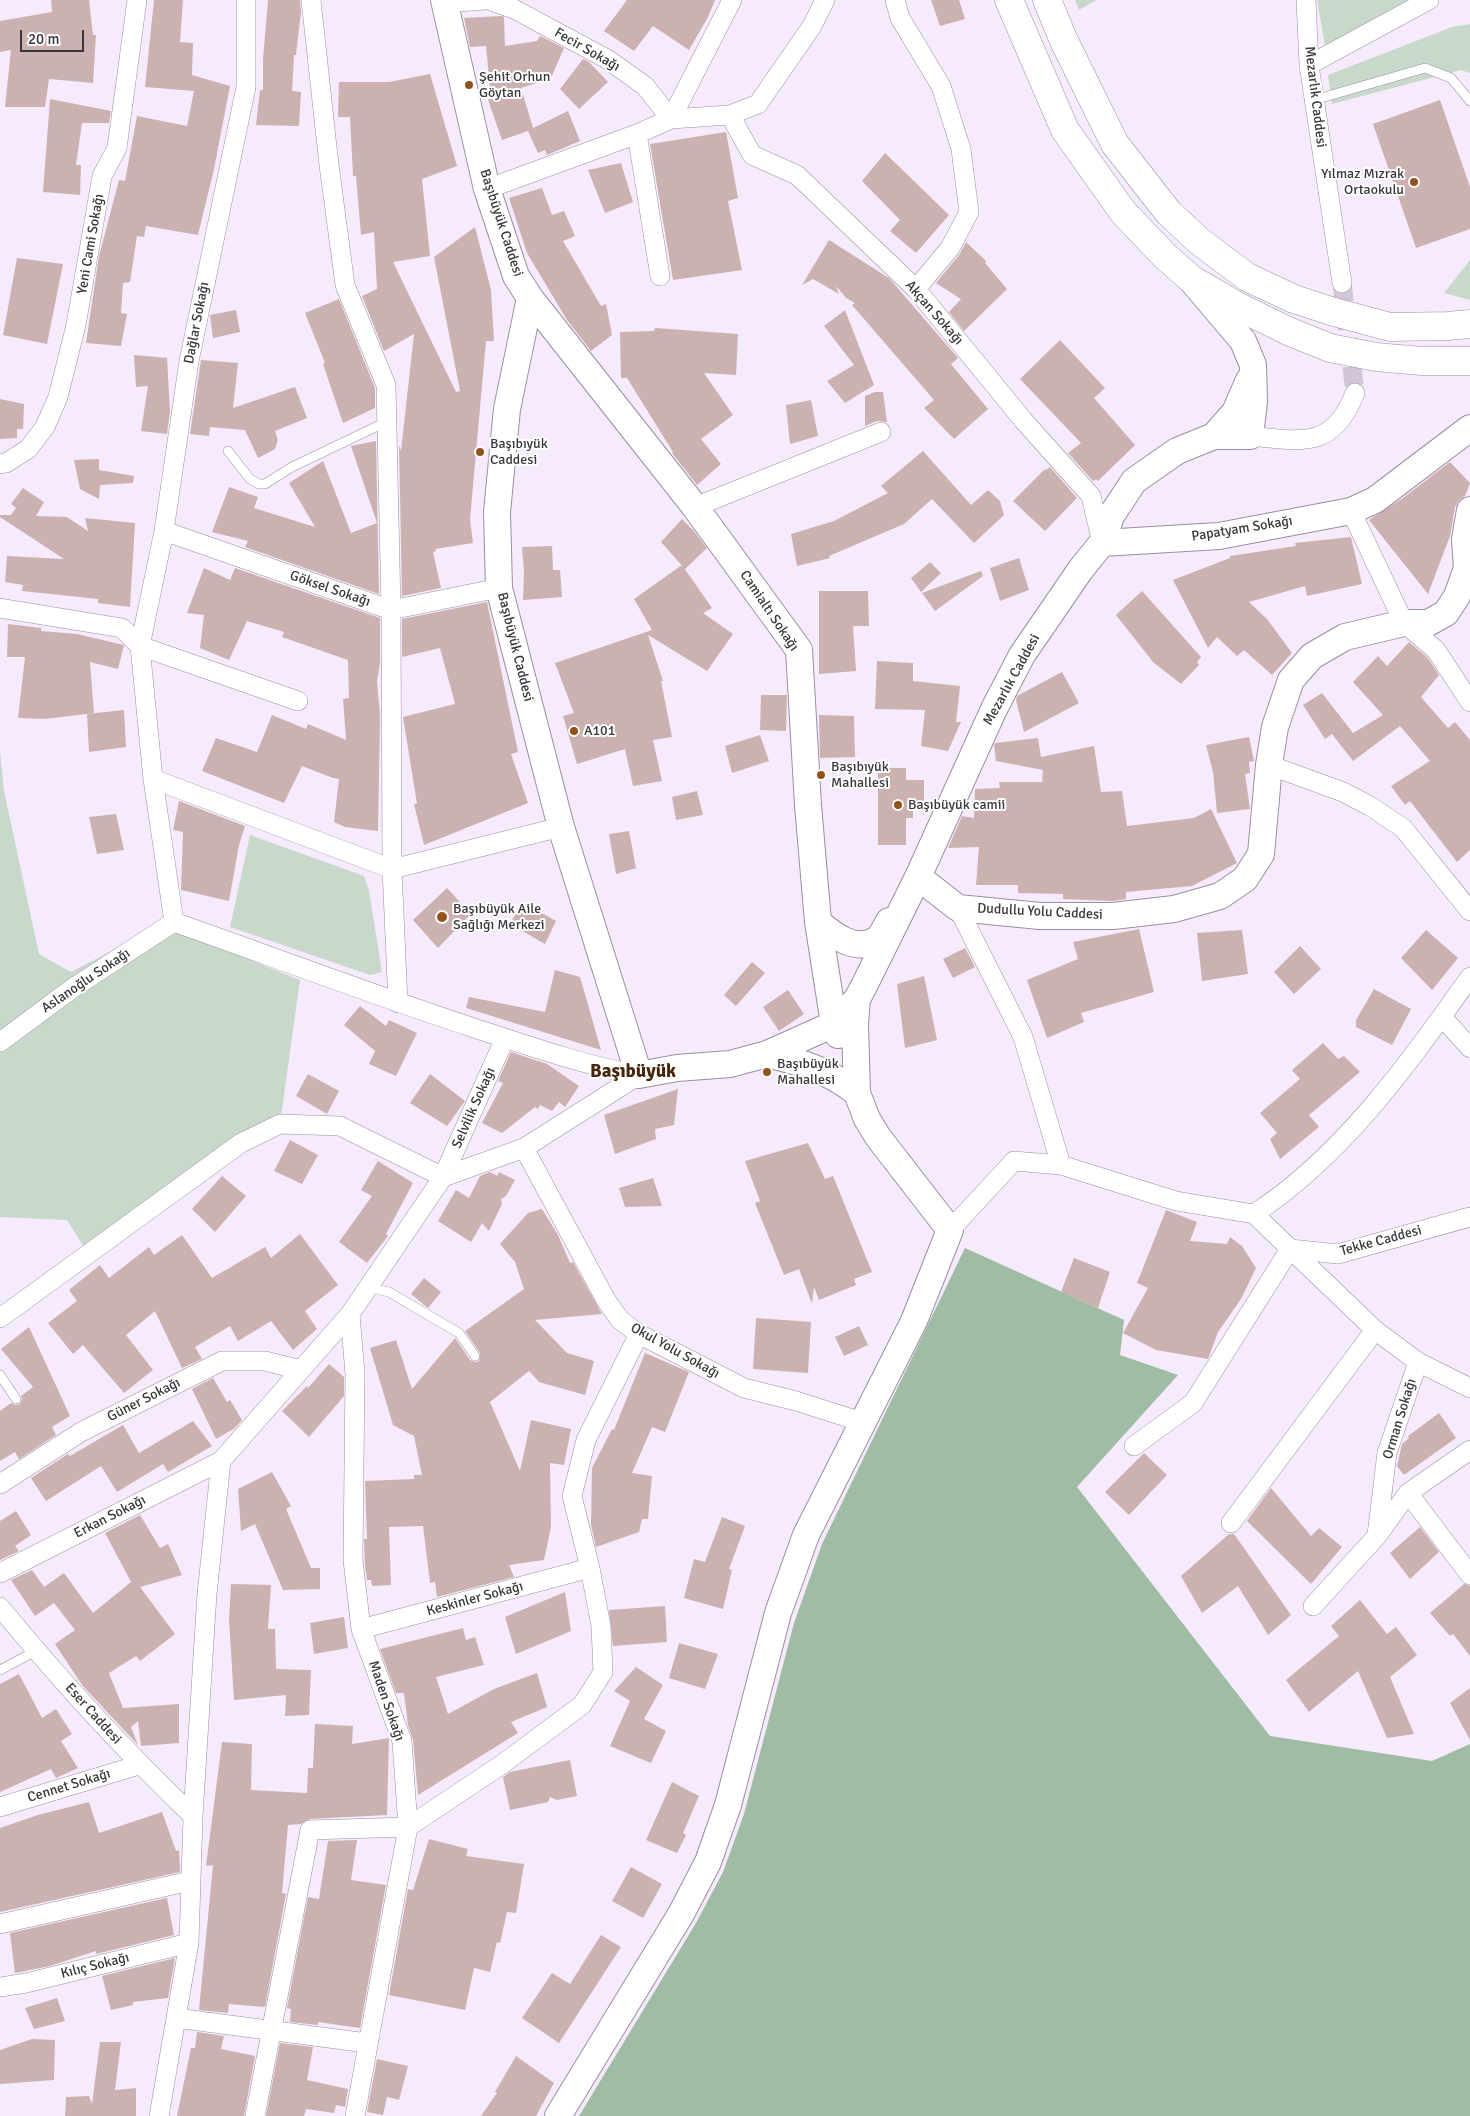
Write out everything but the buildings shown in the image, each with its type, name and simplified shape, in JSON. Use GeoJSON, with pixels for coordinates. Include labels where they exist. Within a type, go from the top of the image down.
{"type":"FeatureCollection","features":[{"type":"Feature","properties":{"kind":"main road"},"geometry":{"type":"LineString","coordinates":[[1009,0],[1066,130],[1124,212],[1165,256],[1191,279],[1243,341],[1253,365],[1254,402],[1250,436]]}},
{"type":"Feature","properties":{"kind":"main road"},"geometry":{"type":"LineString","coordinates":[[1047,0],[1064,41],[1115,144],[1168,212],[1199,241],[1247,277],[1294,299],[1390,327],[1459,325]]}},
{"type":"Feature","properties":{"kind":"main road","name":"Başıbüyük Caddesi"},"geometry":{"type":"LineString","coordinates":[[445,1],[487,190],[516,276],[530,298],[507,409],[497,512],[499,588],[561,827],[639,1075]]}},
{"type":"Feature","properties":{"kind":"main road"},"geometry":{"type":"LineString","coordinates":[[1191,279],[1288,331],[1330,348],[1376,357],[1422,361],[1470,361]]}},
{"type":"Feature","properties":{"kind":"main road","name":"Camialtı Sokağı"},"geometry":{"type":"LineString","coordinates":[[530,298],[696,507],[799,650],[808,805],[818,922],[834,1024]]}},
{"type":"Feature","properties":{"kind":"main road"},"geometry":{"type":"LineString","coordinates":[[1214,436],[1235,412],[1246,389],[1253,365]]}},
{"type":"Feature","properties":{"kind":"main road","name":"Papatyam Sokağı"},"geometry":{"type":"LineString","coordinates":[[1102,543],[1219,536],[1351,510],[1375,500],[1470,428]]}},
{"type":"Feature","properties":{"kind":"main road","name":"Mezarlık Caddesi"},"geometry":{"type":"LineString","coordinates":[[834,1024],[857,999],[918,877],[994,708],[1022,654],[1081,569],[1102,543],[1111,516],[1134,482],[1177,450],[1214,436],[1250,436]]}},
{"type":"Feature","properties":{"kind":"main road","name":"Dudullu Yolu Caddesi"},"geometry":{"type":"LineString","coordinates":[[918,877],[958,908],[1040,916],[1113,916],[1174,910],[1220,896],[1245,879],[1261,854],[1269,765],[1275,727],[1292,680],[1312,656],[1345,637],[1404,623],[1428,623],[1446,613],[1457,596],[1468,570],[1465,539],[1470,510]]}},
{"type":"Feature","properties":{"kind":"main road"},"geometry":{"type":"LineString","coordinates":[[818,922],[839,938],[851,943],[865,944],[877,940],[918,877]]}},
{"type":"Feature","properties":{"kind":"main road"},"geometry":{"type":"LineString","coordinates":[[857,999],[855,1024],[857,1093]]}},
{"type":"Feature","properties":{"kind":"main road"},"geometry":{"type":"LineString","coordinates":[[558,2116],[681,1914],[708,1862],[728,1804],[778,1614],[806,1535],[914,1321],[950,1230],[878,1137],[867,1119],[834,1024],[767,1054],[730,1064],[677,1068],[639,1075]]}},
{"type":"Feature","properties":{"kind":"main road"},"geometry":{"type":"LineString","coordinates":[[767,1054],[802,1063],[826,1073],[842,1081],[857,1093]]}},
{"type":"Feature","properties":{"kind":"street","name":"Yeni Cami Sokağı"},"geometry":{"type":"LineString","coordinates":[[0,464],[6,463],[28,449],[45,426],[58,397],[76,325],[102,176],[117,148],[137,0]]}},
{"type":"Feature","properties":{"kind":"street","name":"Dağlar Sokağı"},"geometry":{"type":"LineString","coordinates":[[174,922],[153,779],[140,646],[164,532],[190,361],[246,87],[246,0]]}},
{"type":"Feature","properties":{"kind":"street"},"geometry":{"type":"LineString","coordinates":[[311,0],[329,166],[345,285],[386,385],[391,610],[392,869],[398,1003]]}},
{"type":"Feature","properties":{"kind":"street"},"geometry":{"type":"LineString","coordinates":[[445,1],[484,0]]}},
{"type":"Feature","properties":{"kind":"street","name":"Fecir Sokağı"},"geometry":{"type":"LineString","coordinates":[[489,0],[514,9],[607,59],[645,86],[671,119]]}},
{"type":"Feature","properties":{"kind":"street"},"geometry":{"type":"LineString","coordinates":[[671,119],[732,0]]}},
{"type":"Feature","properties":{"kind":"street"},"geometry":{"type":"LineString","coordinates":[[487,190],[637,134],[671,119],[730,115],[758,104],[812,26],[825,0]]}},
{"type":"Feature","properties":{"kind":"street"},"geometry":{"type":"LineString","coordinates":[[895,0],[900,18],[941,86],[961,149],[969,212],[950,248],[916,289]]}},
{"type":"Feature","properties":{"kind":"street","name":"Mezarlık Caddesi"},"geometry":{"type":"LineString","coordinates":[[1306,0],[1309,65],[1342,283]]}},
{"type":"Feature","properties":{"kind":"street"},"geometry":{"type":"LineString","coordinates":[[1309,65],[1430,0]]}},
{"type":"Feature","properties":{"kind":"street","name":"Akçan Sokağı"},"geometry":{"type":"LineString","coordinates":[[730,115],[752,155],[797,175],[916,289],[1023,420],[1091,496],[1102,543]]}},
{"type":"Feature","properties":{"kind":"street"},"geometry":{"type":"LineString","coordinates":[[637,134],[660,276]]}},
{"type":"Feature","properties":{"kind":"street","name":"Mezarlık Caddesi"},"geometry":{"type":"LineString","coordinates":[[1250,436],[1300,440],[1324,435],[1338,424],[1348,411],[1355,393]]}},
{"type":"Feature","properties":{"kind":"street"},"geometry":{"type":"LineString","coordinates":[[696,507],[881,432]]}},
{"type":"Feature","properties":{"kind":"street"},"geometry":{"type":"LineString","coordinates":[[1351,510],[1404,623],[1436,650],[1470,702]]}},
{"type":"Feature","properties":{"kind":"street","name":"Göksel Sokağı"},"geometry":{"type":"LineString","coordinates":[[164,532],[391,610]]}},
{"type":"Feature","properties":{"kind":"street"},"geometry":{"type":"LineString","coordinates":[[391,610],[499,588]]}},
{"type":"Feature","properties":{"kind":"street"},"geometry":{"type":"LineString","coordinates":[[0,608],[122,628],[140,646],[298,701]]}},
{"type":"Feature","properties":{"kind":"street"},"geometry":{"type":"LineString","coordinates":[[1269,765],[1343,792],[1370,806],[1403,828],[1470,910]]}},
{"type":"Feature","properties":{"kind":"street"},"geometry":{"type":"LineString","coordinates":[[153,779],[392,869],[561,827]]}},
{"type":"Feature","properties":{"kind":"street"},"geometry":{"type":"LineString","coordinates":[[958,908],[1023,1037],[1061,1165]]}},
{"type":"Feature","properties":{"kind":"street"},"geometry":{"type":"LineString","coordinates":[[174,922],[398,1003],[505,1038],[617,1071],[639,1075]]}},
{"type":"Feature","properties":{"kind":"street","name":"Aslanoğlu Sokağı"},"geometry":{"type":"LineString","coordinates":[[0,1042],[73,988],[174,922]]}},
{"type":"Feature","properties":{"kind":"street"},"geometry":{"type":"LineString","coordinates":[[1254,1214],[1282,1196],[1350,1132],[1442,1017],[1470,977]]}},
{"type":"Feature","properties":{"kind":"street"},"geometry":{"type":"LineString","coordinates":[[1442,1017],[1470,1048]]}},
{"type":"Feature","properties":{"kind":"street","name":"Selvilik Sokağı"},"geometry":{"type":"LineString","coordinates":[[221,1461],[350,1314],[443,1177],[505,1038]]}},
{"type":"Feature","properties":{"kind":"street"},"geometry":{"type":"LineString","coordinates":[[0,1318],[241,1143],[280,1124],[340,1126],[443,1177],[524,1148],[639,1075]]}},
{"type":"Feature","properties":{"kind":"street","name":"Okul Yolu Sokağı"},"geometry":{"type":"LineString","coordinates":[[524,1148],[606,1300],[620,1320],[639,1334],[744,1388],[796,1401],[862,1422]]}},
{"type":"Feature","properties":{"kind":"street"},"geometry":{"type":"LineString","coordinates":[[950,1230],[1014,1161],[1061,1165],[1176,1201],[1254,1214],[1375,1330],[1418,1362],[1470,1388]]}},
{"type":"Feature","properties":{"kind":"street","name":"Tekke Caddesi"},"geometry":{"type":"LineString","coordinates":[[1290,1249],[1338,1254],[1470,1217]]}},
{"type":"Feature","properties":{"kind":"street"},"geometry":{"type":"LineString","coordinates":[[1134,1446],[1192,1403],[1290,1249]]}},
{"type":"Feature","properties":{"kind":"street","name":"Maden Sokağı"},"geometry":{"type":"LineString","coordinates":[[350,1314],[355,1374],[353,1560],[361,1629],[402,1742],[408,1827],[355,2116]]}},
{"type":"Feature","properties":{"kind":"street"},"geometry":{"type":"LineString","coordinates":[[1232,1523],[1375,1330]]}},
{"type":"Feature","properties":{"kind":"street"},"geometry":{"type":"LineString","coordinates":[[255,2116],[310,1830],[408,1827],[501,1765],[582,1705],[604,1672],[601,1626],[590,1568],[572,1496],[586,1440],[639,1334]]}},
{"type":"Feature","properties":{"kind":"street","name":"Güner Sokağı"},"geometry":{"type":"LineString","coordinates":[[0,1484],[81,1432],[222,1361],[265,1361],[301,1370]]}},
{"type":"Feature","properties":{"kind":"street","name":"Orman Sokağı"},"geometry":{"type":"LineString","coordinates":[[1377,1536],[1387,1453],[1418,1362]]}},
{"type":"Feature","properties":{"kind":"street"},"geometry":{"type":"LineString","coordinates":[[1313,1606],[1377,1536],[1408,1493],[1470,1450]]}},
{"type":"Feature","properties":{"kind":"street"},"geometry":{"type":"LineString","coordinates":[[159,2116],[189,1943],[193,1816],[207,1594],[221,1461]]}},
{"type":"Feature","properties":{"kind":"street","name":"Erkan Sokağı"},"geometry":{"type":"LineString","coordinates":[[0,1573],[221,1461]]}},
{"type":"Feature","properties":{"kind":"street"},"geometry":{"type":"LineString","coordinates":[[1408,1493],[1470,1575]]}},
{"type":"Feature","properties":{"kind":"street","name":"Keskinler Sokağı"},"geometry":{"type":"LineString","coordinates":[[361,1629],[590,1568]]}},
{"type":"Feature","properties":{"kind":"street","name":"Eser Caddesi"},"geometry":{"type":"LineString","coordinates":[[0,1607],[36,1651],[139,1765],[193,1816]]}},
{"type":"Feature","properties":{"kind":"street","name":"Cennet Sokağı"},"geometry":{"type":"LineString","coordinates":[[0,1807],[139,1765]]}},
{"type":"Feature","properties":{"kind":"street"},"geometry":{"type":"LineString","coordinates":[[0,1924],[190,1882]]}},
{"type":"Feature","properties":{"kind":"street","name":"Kılıç Sokağı"},"geometry":{"type":"LineString","coordinates":[[0,1987],[26,1983],[189,1943]]}},
{"type":"Feature","properties":{"kind":"street"},"geometry":{"type":"LineString","coordinates":[[176,2018],[367,2043]]}},
{"type":"Feature","properties":{"kind":"lane"},"geometry":{"type":"LineString","coordinates":[[1314,100],[1425,68],[1451,78],[1470,101]]}},
{"type":"Feature","properties":{"kind":"lane"},"geometry":{"type":"LineString","coordinates":[[228,451],[250,479],[259,484],[265,484],[292,467],[387,422]]}},
{"type":"Feature","properties":{"kind":"lane"},"geometry":{"type":"LineString","coordinates":[[368,1287],[389,1292],[460,1332],[475,1356]]}},
{"type":"Feature","properties":{"kind":"lane"},"geometry":{"type":"LineString","coordinates":[[0,1376],[16,1399]]}},
{"type":"Feature","properties":{"kind":"lane"},"geometry":{"type":"LineString","coordinates":[[0,1670],[36,1651]]}},
{"type":"Feature","properties":{"kind":"green space"},"geometry":{"type":"Polygon","coordinates":[[[1075,0],[1096,0],[1079,10],[1075,0]]]}},
{"type":"Feature","properties":{"kind":"green space"},"geometry":{"type":"Polygon","coordinates":[[[1317,0],[1436,0],[1325,46],[1317,0]]]}},
{"type":"Feature","properties":{"kind":"green space"},"geometry":{"type":"Polygon","coordinates":[[[1470,24],[1470,73],[1461,70],[1332,104],[1328,75],[1452,27],[1470,24]]]}},
{"type":"Feature","properties":{"kind":"green space"},"geometry":{"type":"Polygon","coordinates":[[[1470,260],[1470,300],[1444,293],[1470,260]]]}},
{"type":"Feature","properties":{"kind":"green space"},"geometry":{"type":"Polygon","coordinates":[[[0,751],[4,791],[39,954],[71,972],[161,925],[300,980],[280,1124],[90,1257],[67,1220],[0,1217],[0,751]]]}},
{"type":"Feature","properties":{"kind":"green space"},"geometry":{"type":"Polygon","coordinates":[[[250,835],[364,876],[369,891],[382,972],[370,975],[230,927],[250,835]]]}},
{"type":"Feature","properties":{"kind":"green space"},"geometry":{"type":"Polygon","coordinates":[[[965,1248],[1124,1320],[1120,1355],[1178,1375],[1077,1487],[1270,1736],[1432,1761],[1470,1744],[1470,2116],[579,2116],[696,1923],[723,1872],[744,1814],[794,1623],[822,1544],[965,1248]]]}},
{"type":"Feature","properties":{"kind":"tunnel"},"geometry":{"type":"LineString","coordinates":[[1342,283],[1355,393]]}},
{"type":"Feature","properties":{"kind":"place","name":"Şehit Orhun Göytan"},"geometry":{"type":"Point","coordinates":[469,85]}},
{"type":"Feature","properties":{"kind":"place","name":"Yılmaz Mızrak Ortaokulu"},"geometry":{"type":"Point","coordinates":[1414,182]}},
{"type":"Feature","properties":{"kind":"place","name":"Başıbıyük Caddesi"},"geometry":{"type":"Point","coordinates":[480,452]}},
{"type":"Feature","properties":{"kind":"place","name":"A101"},"geometry":{"type":"Point","coordinates":[574,731]}},
{"type":"Feature","properties":{"kind":"place","name":"Başıbıyük Mahallesi"},"geometry":{"type":"Point","coordinates":[821,775]}},
{"type":"Feature","properties":{"kind":"place","name":"Başıbüyük camii"},"geometry":{"type":"Point","coordinates":[898,805]}},
{"type":"Feature","properties":{"kind":"place","name":"Başıbüyük Aile Sağlığı Merkezi"},"geometry":{"type":"Point","coordinates":[442,917]}},
{"type":"Feature","properties":{"kind":"place","name":"Başıbüyük Mahallesi"},"geometry":{"type":"Point","coordinates":[767,1072]}},
{"type":"Feature","properties":{"kind":"district","name":"Başıbüyük"},"geometry":{"type":"Point","coordinates":[633,1072]}}]}
